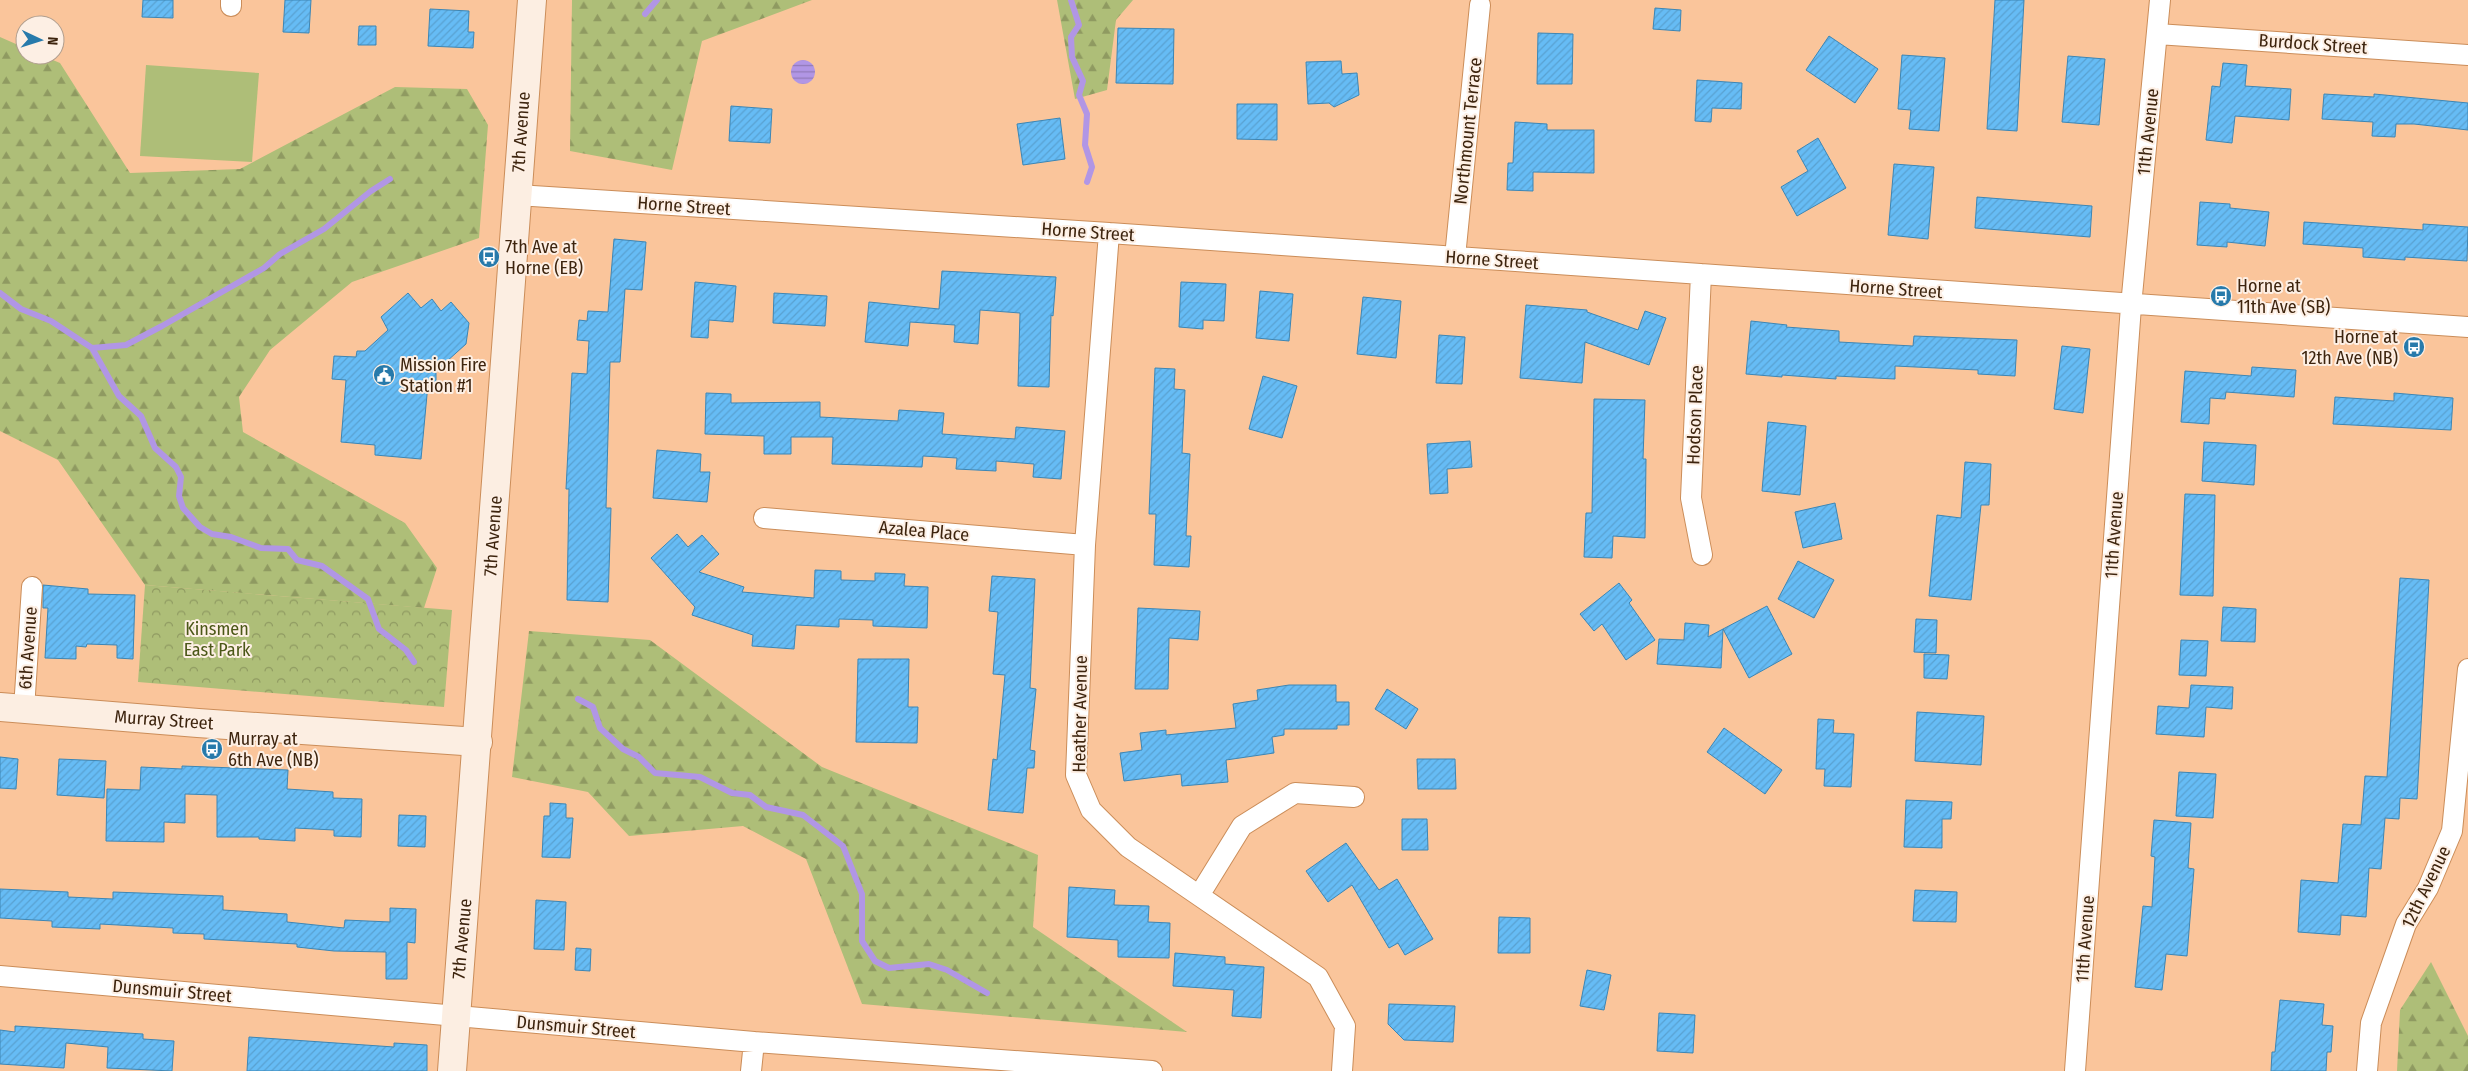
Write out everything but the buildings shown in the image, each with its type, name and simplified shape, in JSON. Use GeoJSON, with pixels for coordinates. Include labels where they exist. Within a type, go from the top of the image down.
{"type":"FeatureCollection","features":[{"type":"Feature","properties":{"kind":"street","name":"7th Avenue"},"geometry":{"type":"LineString","coordinates":[[452,1071],[532,0]]}},
{"type":"Feature","properties":{"kind":"street","name":"11th Avenue"},"geometry":{"type":"LineString","coordinates":[[2075,1071],[2131,306],[2160,0]]}},
{"type":"Feature","properties":{"kind":"street","name":"Northmount Terrace"},"geometry":{"type":"LineString","coordinates":[[1455,257],[1480,5]]}},
{"type":"Feature","properties":{"kind":"street","name":"Burdock Street"},"geometry":{"type":"LineString","coordinates":[[2157,34],[2468,55]]}},
{"type":"Feature","properties":{"kind":"street","name":"Horne Street"},"geometry":{"type":"LineString","coordinates":[[517,195],[1109,233],[2131,306],[2468,327]]}},
{"type":"Feature","properties":{"kind":"street","name":"Heather Avenue"},"geometry":{"type":"LineString","coordinates":[[1109,233],[1085,545],[1076,775],[1091,810],[1128,847],[1200,894],[1318,977],[1345,1026],[1342,1071]]}},
{"type":"Feature","properties":{"kind":"street","name":"Hodson Place"},"geometry":{"type":"LineString","coordinates":[[1701,274],[1691,498],[1702,555]]}},
{"type":"Feature","properties":{"kind":"street","name":"Azalea Place"},"geometry":{"type":"LineString","coordinates":[[764,518],[1085,545]]}},
{"type":"Feature","properties":{"kind":"street","name":"6th Avenue"},"geometry":{"type":"LineString","coordinates":[[12,708],[32,587]]}},
{"type":"Feature","properties":{"kind":"street","name":"12th Avenue"},"geometry":{"type":"LineString","coordinates":[[2367,1071],[2371,1023],[2406,924],[2428,888],[2452,832],[2468,668]]}},
{"type":"Feature","properties":{"kind":"street","name":"Murray Street"},"geometry":{"type":"LineString","coordinates":[[12,708],[478,742]]}},
{"type":"Feature","properties":{"kind":"street"},"geometry":{"type":"LineString","coordinates":[[1200,894],[1242,826],[1295,793],[1354,797]]}},
{"type":"Feature","properties":{"kind":"street","name":"Dunsmuir Street"},"geometry":{"type":"LineString","coordinates":[[0,976],[1045,1067],[1152,1071]]}},
{"type":"Feature","properties":{"kind":"street"},"geometry":{"type":"LineString","coordinates":[[751,1071],[754,1042]]}},
{"type":"Feature","properties":{"kind":"green space"},"geometry":{"type":"Polygon","coordinates":[[[572,0],[812,0],[702,41],[672,170],[570,151],[572,0]]]}},
{"type":"Feature","properties":{"kind":"green space"},"geometry":{"type":"Polygon","coordinates":[[[1057,0],[1133,0],[1116,20],[1107,90],[1075,99],[1057,0]]]}},
{"type":"Feature","properties":{"kind":"green space"},"geometry":{"type":"Polygon","coordinates":[[[0,37],[15,44],[15,65],[61,65],[130,173],[240,169],[395,87],[467,89],[488,125],[479,238],[352,282],[270,350],[239,397],[243,432],[405,523],[437,568],[424,608],[145,585],[58,460],[0,431],[0,37]]]}},
{"type":"Feature","properties":{"kind":"green space"},"geometry":{"type":"Polygon","coordinates":[[[146,65],[259,73],[252,162],[140,156],[146,65]]]}},
{"type":"Feature","properties":{"kind":"green space","name":"Kinsmen East Park"},"geometry":{"type":"Polygon","coordinates":[[[145,585],[452,610],[444,707],[138,682],[145,585]]]}},
{"type":"Feature","properties":{"kind":"green space"},"geometry":{"type":"Polygon","coordinates":[[[529,631],[650,640],[822,767],[1038,855],[1033,927],[1187,1032],[862,1004],[806,859],[743,826],[629,836],[588,792],[512,777],[529,631]]]}},
{"type":"Feature","properties":{"kind":"green space"},"geometry":{"type":"Polygon","coordinates":[[[2431,962],[2468,1036],[2468,1071],[2397,1071],[2400,1010],[2431,962]]]}},
{"type":"Feature","properties":{"kind":"shaded area"},"geometry":{"type":"Polygon","coordinates":[[[803,60],[808,61],[814,67],[814,77],[808,83],[803,84],[798,83],[792,77],[791,72],[792,67],[798,61],[803,60]]]}},
{"type":"Feature","properties":{"kind":"waterway"},"geometry":{"type":"LineString","coordinates":[[645,14],[657,0]]}},
{"type":"Feature","properties":{"kind":"waterway"},"geometry":{"type":"LineString","coordinates":[[1071,0],[1079,25],[1071,37],[1072,57],[1083,81],[1079,95],[1087,114],[1085,145],[1092,167],[1087,182]]}},
{"type":"Feature","properties":{"kind":"waterway"},"geometry":{"type":"LineString","coordinates":[[92,348],[126,345],[162,326],[264,268],[280,254],[324,229],[371,191],[390,179]]}},
{"type":"Feature","properties":{"kind":"waterway"},"geometry":{"type":"LineString","coordinates":[[0,293],[21,309],[51,321],[92,348],[119,396],[141,416],[155,448],[176,467],[181,477],[179,496],[183,508],[200,527],[212,534],[231,537],[261,548],[288,549],[297,560],[322,566],[368,599],[379,629],[406,650],[414,662]]}},
{"type":"Feature","properties":{"kind":"waterway"},"geometry":{"type":"LineString","coordinates":[[578,699],[593,707],[600,728],[623,749],[639,757],[655,773],[700,777],[732,793],[750,795],[766,807],[803,815],[843,846],[862,894],[862,941],[875,961],[889,968],[929,964],[947,970],[987,993]]}},
{"type":"Feature","properties":{"kind":"place","name":"7th Ave at Horne (EB)"},"geometry":{"type":"Point","coordinates":[489,257]}},
{"type":"Feature","properties":{"kind":"place","name":"Horne at 11th Ave (SB)"},"geometry":{"type":"Point","coordinates":[2221,296]}},
{"type":"Feature","properties":{"kind":"place","name":"Horne at 12th Ave (NB)"},"geometry":{"type":"Point","coordinates":[2414,347]}},
{"type":"Feature","properties":{"kind":"place","name":"Mission Fire Station #1"},"geometry":{"type":"Point","coordinates":[384,375]}},
{"type":"Feature","properties":{"kind":"place","name":"Murray at 6th Ave (NB)"},"geometry":{"type":"Point","coordinates":[212,749]}}]}
